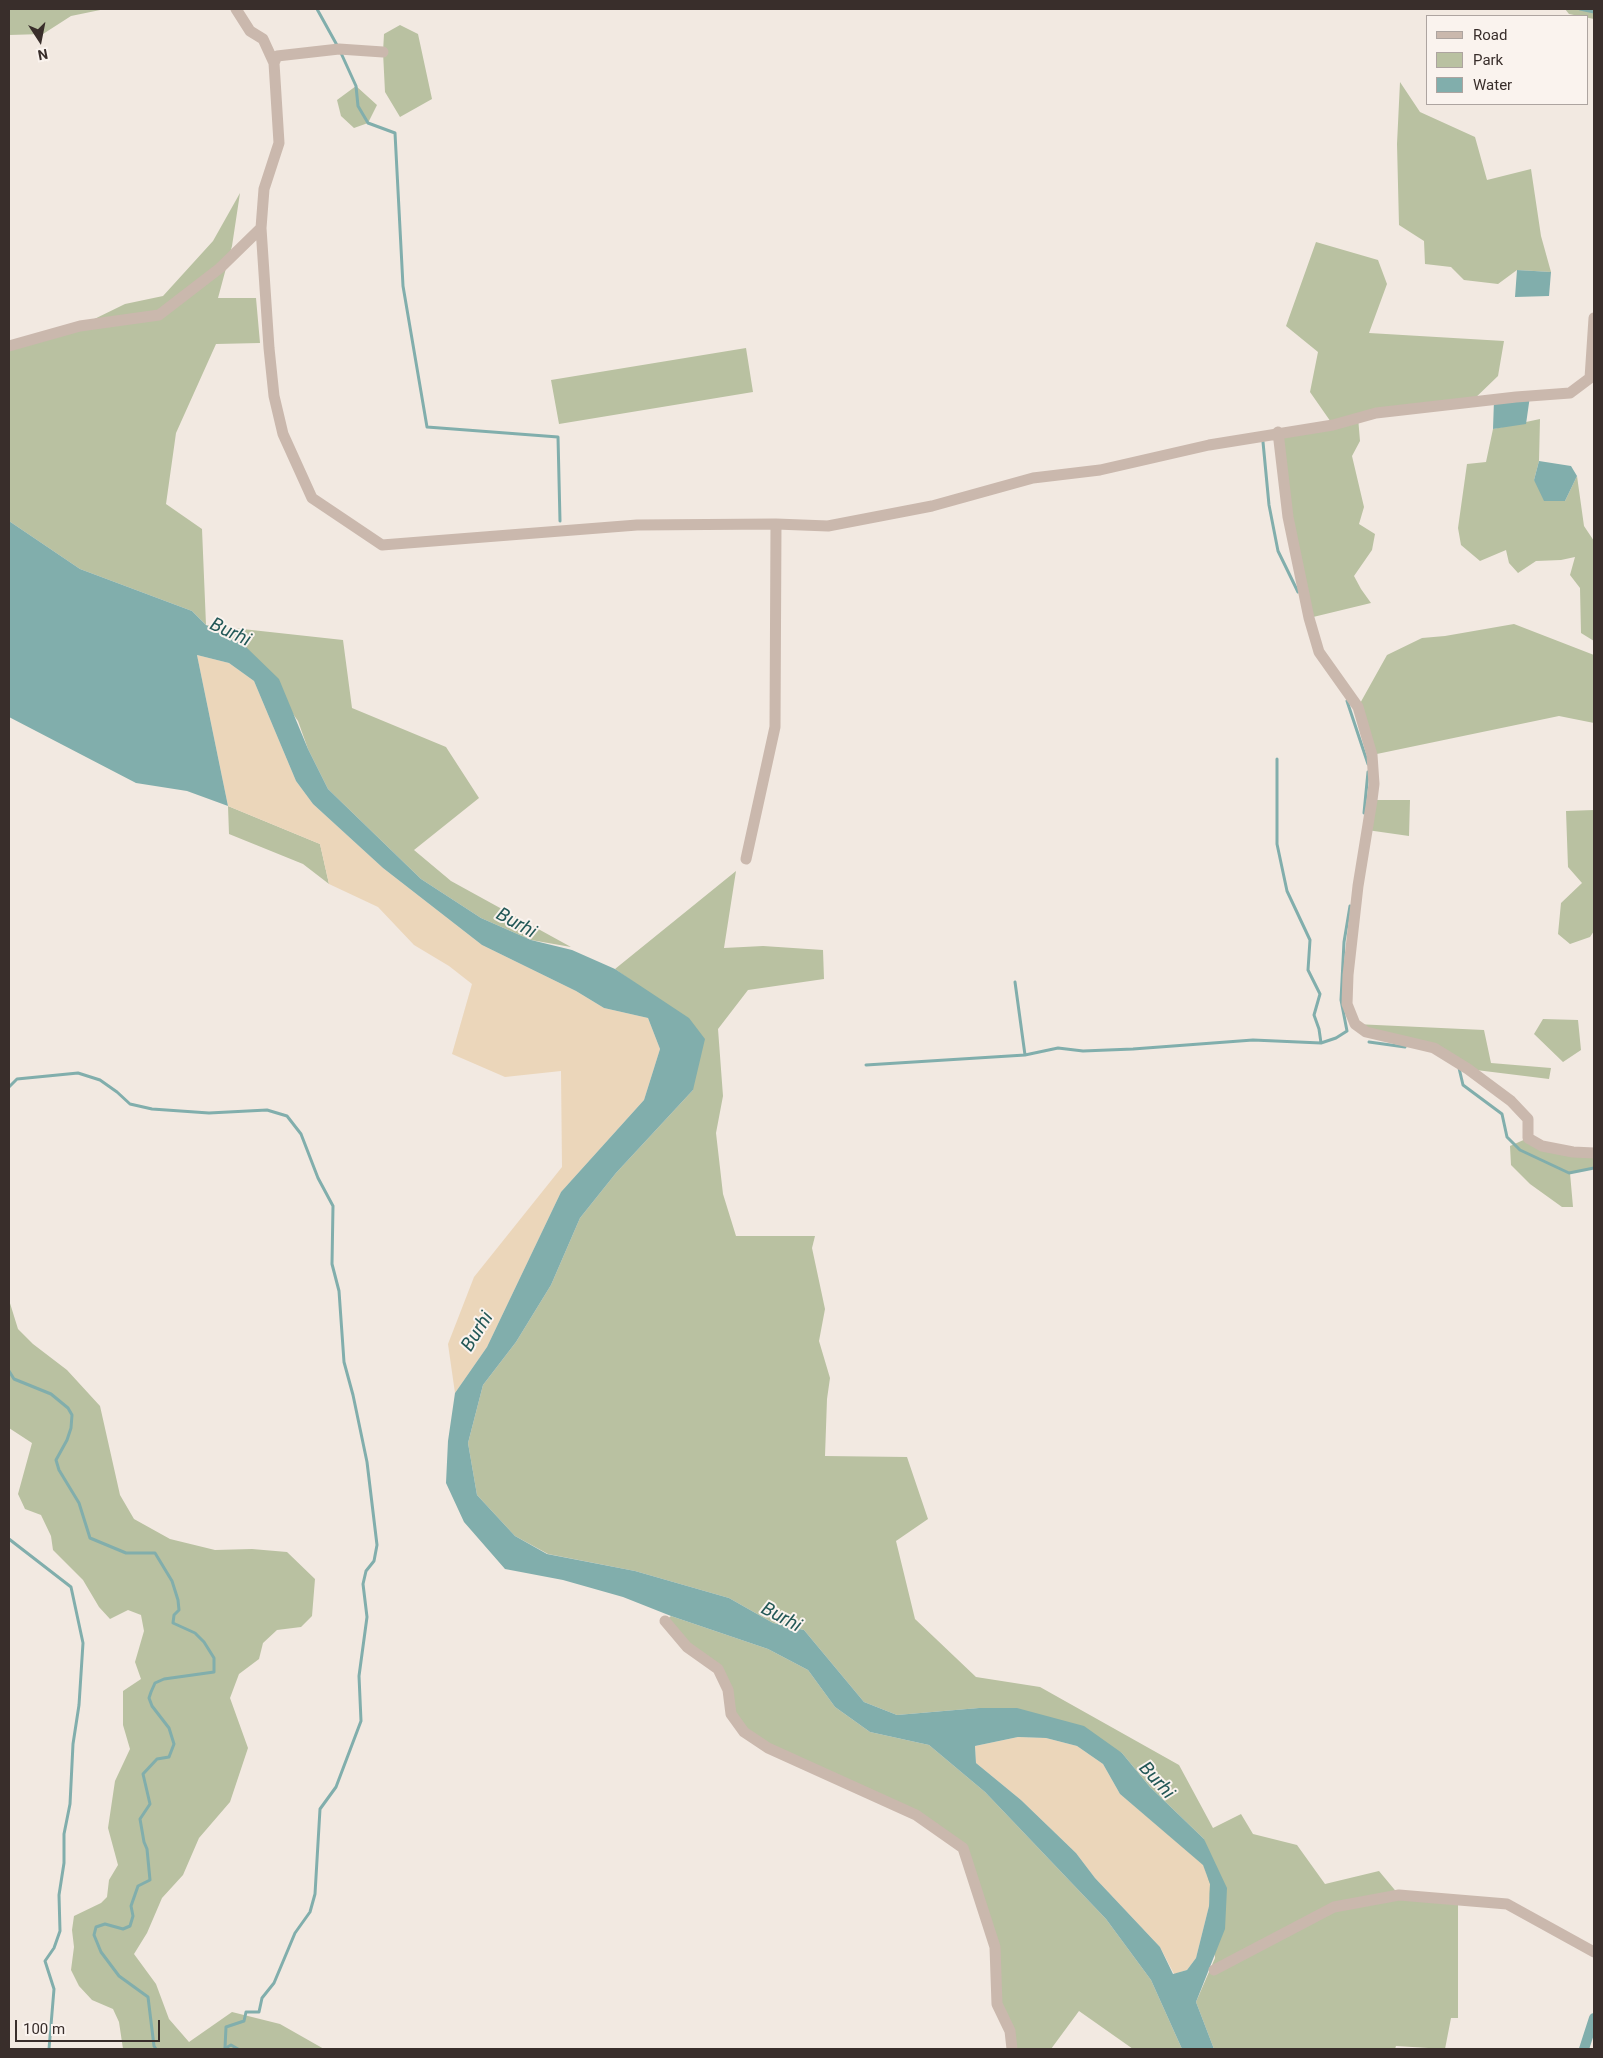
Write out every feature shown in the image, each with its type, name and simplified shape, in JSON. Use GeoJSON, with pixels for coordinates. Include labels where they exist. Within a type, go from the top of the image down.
{"type":"FeatureCollection","features":[{"type":"Feature","properties":{"kind":"street"},"geometry":{"type":"LineString","coordinates":[[236,9],[250,30],[263,40],[274,63],[279,143],[264,189],[261,228],[274,396],[283,434],[312,498],[382,545],[637,525],[776,524],[828,526],[932,506],[1032,478],[1100,470],[1278,432],[1333,425],[1358,417],[1400,409],[1570,393],[1590,378],[1594,318]]}},
{"type":"Feature","properties":{"kind":"street"},"geometry":{"type":"LineString","coordinates":[[274,63],[277,56],[331,50],[383,52]]}},
{"type":"Feature","properties":{"kind":"street"},"geometry":{"type":"LineString","coordinates":[[9,346],[80,326],[159,315],[220,268],[261,228]]}},
{"type":"Feature","properties":{"kind":"street"},"geometry":{"type":"LineString","coordinates":[[1278,432],[1288,517],[1309,618],[1319,652],[1358,707],[1372,755],[1373,792],[1358,886],[1348,975],[1347,1004],[1355,1024],[1366,1032],[1434,1048],[1468,1069],[1511,1101],[1528,1119],[1528,1138],[1542,1146],[1573,1152],[1594,1153]]}},
{"type":"Feature","properties":{"kind":"street"},"geometry":{"type":"LineString","coordinates":[[746,859],[775,727],[776,524]]}},
{"type":"Feature","properties":{"kind":"street"},"geometry":{"type":"LineString","coordinates":[[665,1621],[687,1647],[718,1669],[728,1690],[732,1714],[744,1732],[768,1748],[916,1815],[962,1848],[995,1947],[997,2004],[1010,2032],[1012,2049]]}},
{"type":"Feature","properties":{"kind":"street"},"geometry":{"type":"LineString","coordinates":[[1214,1970],[1334,1907],[1399,1895],[1507,1904],[1594,1952]]}},
{"type":"Feature","properties":{"kind":"green space"},"geometry":{"type":"Polygon","coordinates":[[[9,9],[105,9],[71,16],[43,34],[9,35],[9,9]]]}},
{"type":"Feature","properties":{"kind":"green space"},"geometry":{"type":"Polygon","coordinates":[[[1565,9],[1594,9],[1594,19],[1588,18],[1588,15],[1569,14],[1565,9]]]}},
{"type":"Feature","properties":{"kind":"green space"},"geometry":{"type":"Polygon","coordinates":[[[400,25],[418,34],[432,99],[400,117],[385,92],[383,52],[384,34],[400,25]]]}},
{"type":"Feature","properties":{"kind":"green space"},"geometry":{"type":"Polygon","coordinates":[[[1400,82],[1420,112],[1475,137],[1487,180],[1531,169],[1541,236],[1551,272],[1517,270],[1498,284],[1464,280],[1451,267],[1425,264],[1424,241],[1399,225],[1397,144],[1400,82]]]}},
{"type":"Feature","properties":{"kind":"green space"},"geometry":{"type":"Polygon","coordinates":[[[356,86],[377,105],[368,123],[354,128],[341,116],[337,100],[356,86]]]}},
{"type":"Feature","properties":{"kind":"green space"},"geometry":{"type":"Polygon","coordinates":[[[240,193],[232,246],[218,298],[256,298],[260,343],[216,344],[176,433],[166,504],[202,529],[206,625],[192,611],[80,569],[9,521],[9,346],[80,326],[125,304],[163,296],[213,241],[240,193]]]}},
{"type":"Feature","properties":{"kind":"green space"},"geometry":{"type":"Polygon","coordinates":[[[1316,242],[1378,260],[1387,284],[1369,333],[1504,341],[1498,376],[1470,403],[1358,417],[1360,441],[1352,456],[1364,507],[1359,524],[1375,534],[1372,550],[1354,576],[1371,603],[1309,618],[1278,432],[1333,425],[1310,392],[1318,352],[1286,326],[1316,242]]]}},
{"type":"Feature","properties":{"kind":"green space"},"geometry":{"type":"Polygon","coordinates":[[[746,348],[753,392],[559,424],[551,380],[746,348]]]}},
{"type":"Feature","properties":{"kind":"green space"},"geometry":{"type":"Polygon","coordinates":[[[1540,419],[1539,461],[1534,480],[1565,501],[1577,476],[1584,526],[1594,541],[1594,641],[1581,633],[1580,588],[1570,575],[1575,557],[1561,560],[1536,561],[1518,573],[1509,563],[1506,550],[1480,561],[1461,545],[1458,528],[1467,464],[1486,462],[1493,429],[1540,419]]]}},
{"type":"Feature","properties":{"kind":"green space"},"geometry":{"type":"Polygon","coordinates":[[[1514,624],[1594,655],[1594,723],[1559,716],[1372,755],[1358,707],[1387,655],[1422,638],[1514,624]]]}},
{"type":"Feature","properties":{"kind":"green space"},"geometry":{"type":"Polygon","coordinates":[[[206,625],[343,640],[352,708],[446,747],[479,798],[414,850],[451,881],[571,947],[531,940],[481,918],[421,879],[328,789],[308,749],[298,721],[245,646],[206,625]]]}},
{"type":"Feature","properties":{"kind":"green space"},"geometry":{"type":"Polygon","coordinates":[[[1372,800],[1410,800],[1409,836],[1367,830],[1372,800]]]}},
{"type":"Feature","properties":{"kind":"green space"},"geometry":{"type":"Polygon","coordinates":[[[228,806],[320,844],[329,884],[303,864],[229,834],[228,806]]]}},
{"type":"Feature","properties":{"kind":"green space"},"geometry":{"type":"Polygon","coordinates":[[[1594,810],[1594,931],[1590,937],[1570,944],[1558,934],[1561,903],[1582,883],[1568,867],[1566,811],[1594,810]]]}},
{"type":"Feature","properties":{"kind":"green space"},"geometry":{"type":"Polygon","coordinates":[[[736,871],[724,948],[763,946],[823,950],[824,979],[748,990],[718,1029],[723,1096],[716,1133],[723,1194],[736,1236],[815,1236],[812,1248],[825,1309],[819,1341],[830,1378],[827,1399],[825,1456],[907,1457],[928,1519],[896,1541],[915,1619],[976,1677],[1040,1687],[1179,1765],[1213,1828],[1241,1814],[1253,1834],[1297,1845],[1325,1884],[1379,1871],[1399,1895],[1458,1900],[1458,2018],[1451,2018],[1445,2049],[1396,2046],[1395,2049],[1214,2049],[1196,2002],[1215,1958],[1204,1839],[1150,1787],[1122,1753],[1017,1709],[979,1708],[897,1715],[864,1702],[804,1630],[773,1623],[729,1598],[635,1571],[548,1554],[515,1536],[477,1495],[468,1443],[483,1385],[516,1342],[551,1285],[580,1218],[616,1173],[693,1090],[649,993],[615,969],[736,871]]]}},
{"type":"Feature","properties":{"kind":"green space"},"geometry":{"type":"Polygon","coordinates":[[[1543,1019],[1578,1020],[1581,1050],[1563,1062],[1534,1034],[1543,1019]]]}},
{"type":"Feature","properties":{"kind":"green space"},"geometry":{"type":"Polygon","coordinates":[[[1355,1024],[1484,1030],[1491,1063],[1551,1068],[1549,1079],[1468,1069],[1434,1048],[1355,1024]]]}},
{"type":"Feature","properties":{"kind":"green space"},"geometry":{"type":"Polygon","coordinates":[[[1528,1138],[1594,1153],[1594,1168],[1570,1173],[1573,1207],[1562,1207],[1530,1184],[1511,1165],[1510,1146],[1528,1138]]]}},
{"type":"Feature","properties":{"kind":"green space"},"geometry":{"type":"Polygon","coordinates":[[[9,1300],[18,1329],[33,1344],[67,1370],[100,1406],[120,1495],[134,1519],[170,1539],[215,1550],[252,1549],[287,1552],[315,1579],[312,1616],[301,1627],[277,1630],[263,1643],[259,1659],[239,1674],[230,1698],[248,1748],[230,1802],[199,1838],[183,1875],[162,1898],[147,1933],[134,1954],[156,1984],[169,2019],[189,2042],[232,2012],[280,2024],[324,2049],[123,2049],[119,2022],[113,2009],[92,2000],[79,1986],[71,1970],[74,1947],[72,1930],[74,1916],[101,1903],[107,1897],[109,1880],[118,1865],[108,1828],[115,1781],[130,1749],[123,1725],[123,1691],[141,1679],[135,1662],[144,1631],[141,1615],[128,1610],[110,1619],[99,1607],[83,1580],[53,1550],[51,1536],[41,1515],[25,1509],[18,1494],[32,1443],[9,1428],[9,1300]]]}},
{"type":"Feature","properties":{"kind":"green space"},"geometry":{"type":"Polygon","coordinates":[[[671,1616],[768,1649],[808,1670],[835,1707],[870,1732],[929,1745],[985,1792],[1106,1919],[1151,1980],[1182,2049],[1133,2049],[1079,2011],[1051,2049],[1012,2049],[997,2004],[995,1947],[962,1848],[935,1830],[744,1732],[718,1669],[665,1621],[671,1616]]]}},
{"type":"Feature","properties":{"kind":"sand"},"geometry":{"type":"Polygon","coordinates":[[[197,655],[229,663],[254,681],[296,781],[313,804],[383,868],[482,945],[576,991],[604,1008],[648,1018],[660,1049],[644,1100],[561,1192],[487,1347],[455,1393],[448,1344],[474,1277],[562,1167],[561,1071],[505,1077],[452,1054],[472,984],[449,966],[414,945],[378,907],[329,884],[320,844],[228,806],[197,655]]]}},
{"type":"Feature","properties":{"kind":"sand"},"geometry":{"type":"Polygon","coordinates":[[[1018,1737],[1046,1738],[1077,1746],[1103,1764],[1120,1794],[1203,1864],[1210,1884],[1209,1906],[1196,1958],[1187,1970],[1174,1974],[1160,1947],[1095,1878],[1076,1853],[1021,1800],[976,1763],[975,1746],[1018,1737]]]}},
{"type":"Feature","properties":{"kind":"water"},"geometry":{"type":"Polygon","coordinates":[[[1517,270],[1551,272],[1549,296],[1515,297],[1517,270]]]}},
{"type":"Feature","properties":{"kind":"water"},"geometry":{"type":"Polygon","coordinates":[[[1530,396],[1526,424],[1493,429],[1494,400],[1530,396]]]}},
{"type":"Feature","properties":{"kind":"water"},"geometry":{"type":"Polygon","coordinates":[[[1539,461],[1571,466],[1577,476],[1565,501],[1544,501],[1534,480],[1539,461]]]}},
{"type":"Feature","properties":{"kind":"water"},"geometry":{"type":"Polygon","coordinates":[[[9,521],[80,569],[192,611],[206,625],[245,646],[279,679],[308,749],[328,789],[421,879],[481,918],[531,940],[572,950],[615,969],[689,1018],[705,1039],[693,1090],[616,1173],[580,1218],[551,1285],[516,1342],[483,1385],[468,1443],[477,1495],[515,1536],[547,1554],[635,1571],[729,1598],[773,1623],[804,1630],[864,1702],[897,1715],[979,1708],[1017,1708],[1084,1726],[1122,1753],[1150,1787],[1204,1839],[1227,1888],[1225,1929],[1196,2002],[1214,2049],[1182,2049],[1151,1980],[1106,1919],[985,1792],[929,1745],[870,1732],[835,1707],[808,1670],[768,1649],[671,1616],[623,1597],[563,1580],[505,1569],[464,1522],[446,1483],[448,1441],[455,1393],[487,1347],[561,1192],[644,1100],[660,1049],[648,1018],[604,1008],[576,991],[482,945],[383,868],[313,804],[296,781],[254,681],[229,663],[197,655],[228,806],[187,791],[136,783],[9,717],[9,521]],[[1018,1737],[975,1746],[976,1763],[1021,1800],[1076,1853],[1095,1878],[1160,1947],[1173,1974],[1187,1970],[1196,1958],[1209,1906],[1210,1884],[1203,1865],[1120,1794],[1103,1764],[1077,1746],[1046,1738],[1018,1737]]]}},
{"type":"Feature","properties":{"kind":"waterway"},"geometry":{"type":"LineString","coordinates":[[317,9],[338,47]]}},
{"type":"Feature","properties":{"kind":"waterway"},"geometry":{"type":"LineString","coordinates":[[1580,9],[1594,12]]}},
{"type":"Feature","properties":{"kind":"waterway"},"geometry":{"type":"LineString","coordinates":[[341,53],[356,86],[358,106],[368,123],[395,133],[403,286],[427,427],[558,437],[560,521]]}},
{"type":"Feature","properties":{"kind":"waterway"},"geometry":{"type":"LineString","coordinates":[[1263,442],[1269,505],[1278,551],[1298,592]]}},
{"type":"Feature","properties":{"kind":"waterway"},"geometry":{"type":"LineString","coordinates":[[1347,701],[1368,764]]}},
{"type":"Feature","properties":{"kind":"waterway"},"geometry":{"type":"LineString","coordinates":[[1277,759],[1277,844],[1287,891],[1310,940],[1308,970],[1320,994],[1314,1015],[1321,1043]]}},
{"type":"Feature","properties":{"kind":"waterway"},"geometry":{"type":"LineString","coordinates":[[1364,813],[1368,772]]}},
{"type":"Feature","properties":{"kind":"waterway"},"geometry":{"type":"LineString","coordinates":[[866,1065],[1025,1055],[1058,1048],[1083,1051],[1133,1049],[1253,1040],[1321,1043],[1336,1038],[1347,1031],[1341,1000],[1344,942],[1350,906]]}},
{"type":"Feature","properties":{"kind":"waterway"},"geometry":{"type":"LineString","coordinates":[[1015,982],[1025,1055]]}},
{"type":"Feature","properties":{"kind":"waterway"},"geometry":{"type":"LineString","coordinates":[[1369,1042],[1405,1047]]}},
{"type":"Feature","properties":{"kind":"waterway"},"geometry":{"type":"LineString","coordinates":[[1459,1068],[1463,1085],[1502,1114],[1507,1137],[1520,1150],[1569,1173],[1594,1168]]}},
{"type":"Feature","properties":{"kind":"waterway"},"geometry":{"type":"LineString","coordinates":[[9,1087],[17,1079],[78,1073],[100,1080],[130,1104],[152,1109],[209,1113],[267,1110],[287,1116],[301,1134],[318,1178],[333,1206],[332,1264],[339,1291],[344,1362],[367,1462],[377,1545],[374,1561],[366,1571],[363,1584],[367,1617],[359,1676],[361,1721],[336,1787],[320,1809],[315,1894],[310,1912],[295,1933],[274,1983],[262,1998],[259,2012],[246,2012],[244,2021],[226,2027],[225,2048]]}},
{"type":"Feature","properties":{"kind":"waterway"},"geometry":{"type":"LineString","coordinates":[[9,1371],[14,1379],[51,1394],[68,1408],[72,1415],[71,1428],[67,1440],[56,1460],[59,1470],[79,1503],[90,1538],[126,1553],[155,1553],[172,1581],[178,1600],[179,1610],[174,1615],[173,1623],[195,1633],[204,1642],[214,1658],[214,1672],[164,1679],[155,1683],[151,1692],[149,1698],[152,1706],[169,1728],[174,1744],[169,1757],[157,1759],[143,1774],[150,1804],[140,1819],[147,1849],[150,1880],[138,1886],[131,1906],[133,1916],[130,1926],[123,1929],[105,1924],[96,1927],[94,1935],[101,1952],[119,1976],[148,1997],[154,2046],[156,2049]]}},
{"type":"Feature","properties":{"kind":"waterway"},"geometry":{"type":"LineString","coordinates":[[9,1539],[71,1587],[83,1643],[79,1705],[73,1744],[70,1804],[64,1834],[64,1863],[59,1895],[60,1931],[54,1948],[45,1961],[54,1989],[49,2049]]}},
{"type":"Feature","properties":{"kind":"waterway"},"geometry":{"type":"LineString","coordinates":[[1584,2049],[1594,2018]]}},
{"type":"Feature","properties":{"kind":"waterway"},"geometry":{"type":"LineString","coordinates":[[224,2049],[231,2045],[238,2049]]}},
{"type":"Feature","properties":{"kind":"water label","name":"Burhi"},"geometry":{"type":"Point","coordinates":[230,633]}},
{"type":"Feature","properties":{"kind":"water label","name":"Burhi"},"geometry":{"type":"Point","coordinates":[516,924]}},
{"type":"Feature","properties":{"kind":"water label","name":"Burhi"},"geometry":{"type":"Point","coordinates":[478,1332]}},
{"type":"Feature","properties":{"kind":"water label","name":"Burhi"},"geometry":{"type":"Point","coordinates":[781,1618]}},
{"type":"Feature","properties":{"kind":"water label","name":"Burhi"},"geometry":{"type":"Point","coordinates":[1156,1781]}}]}
